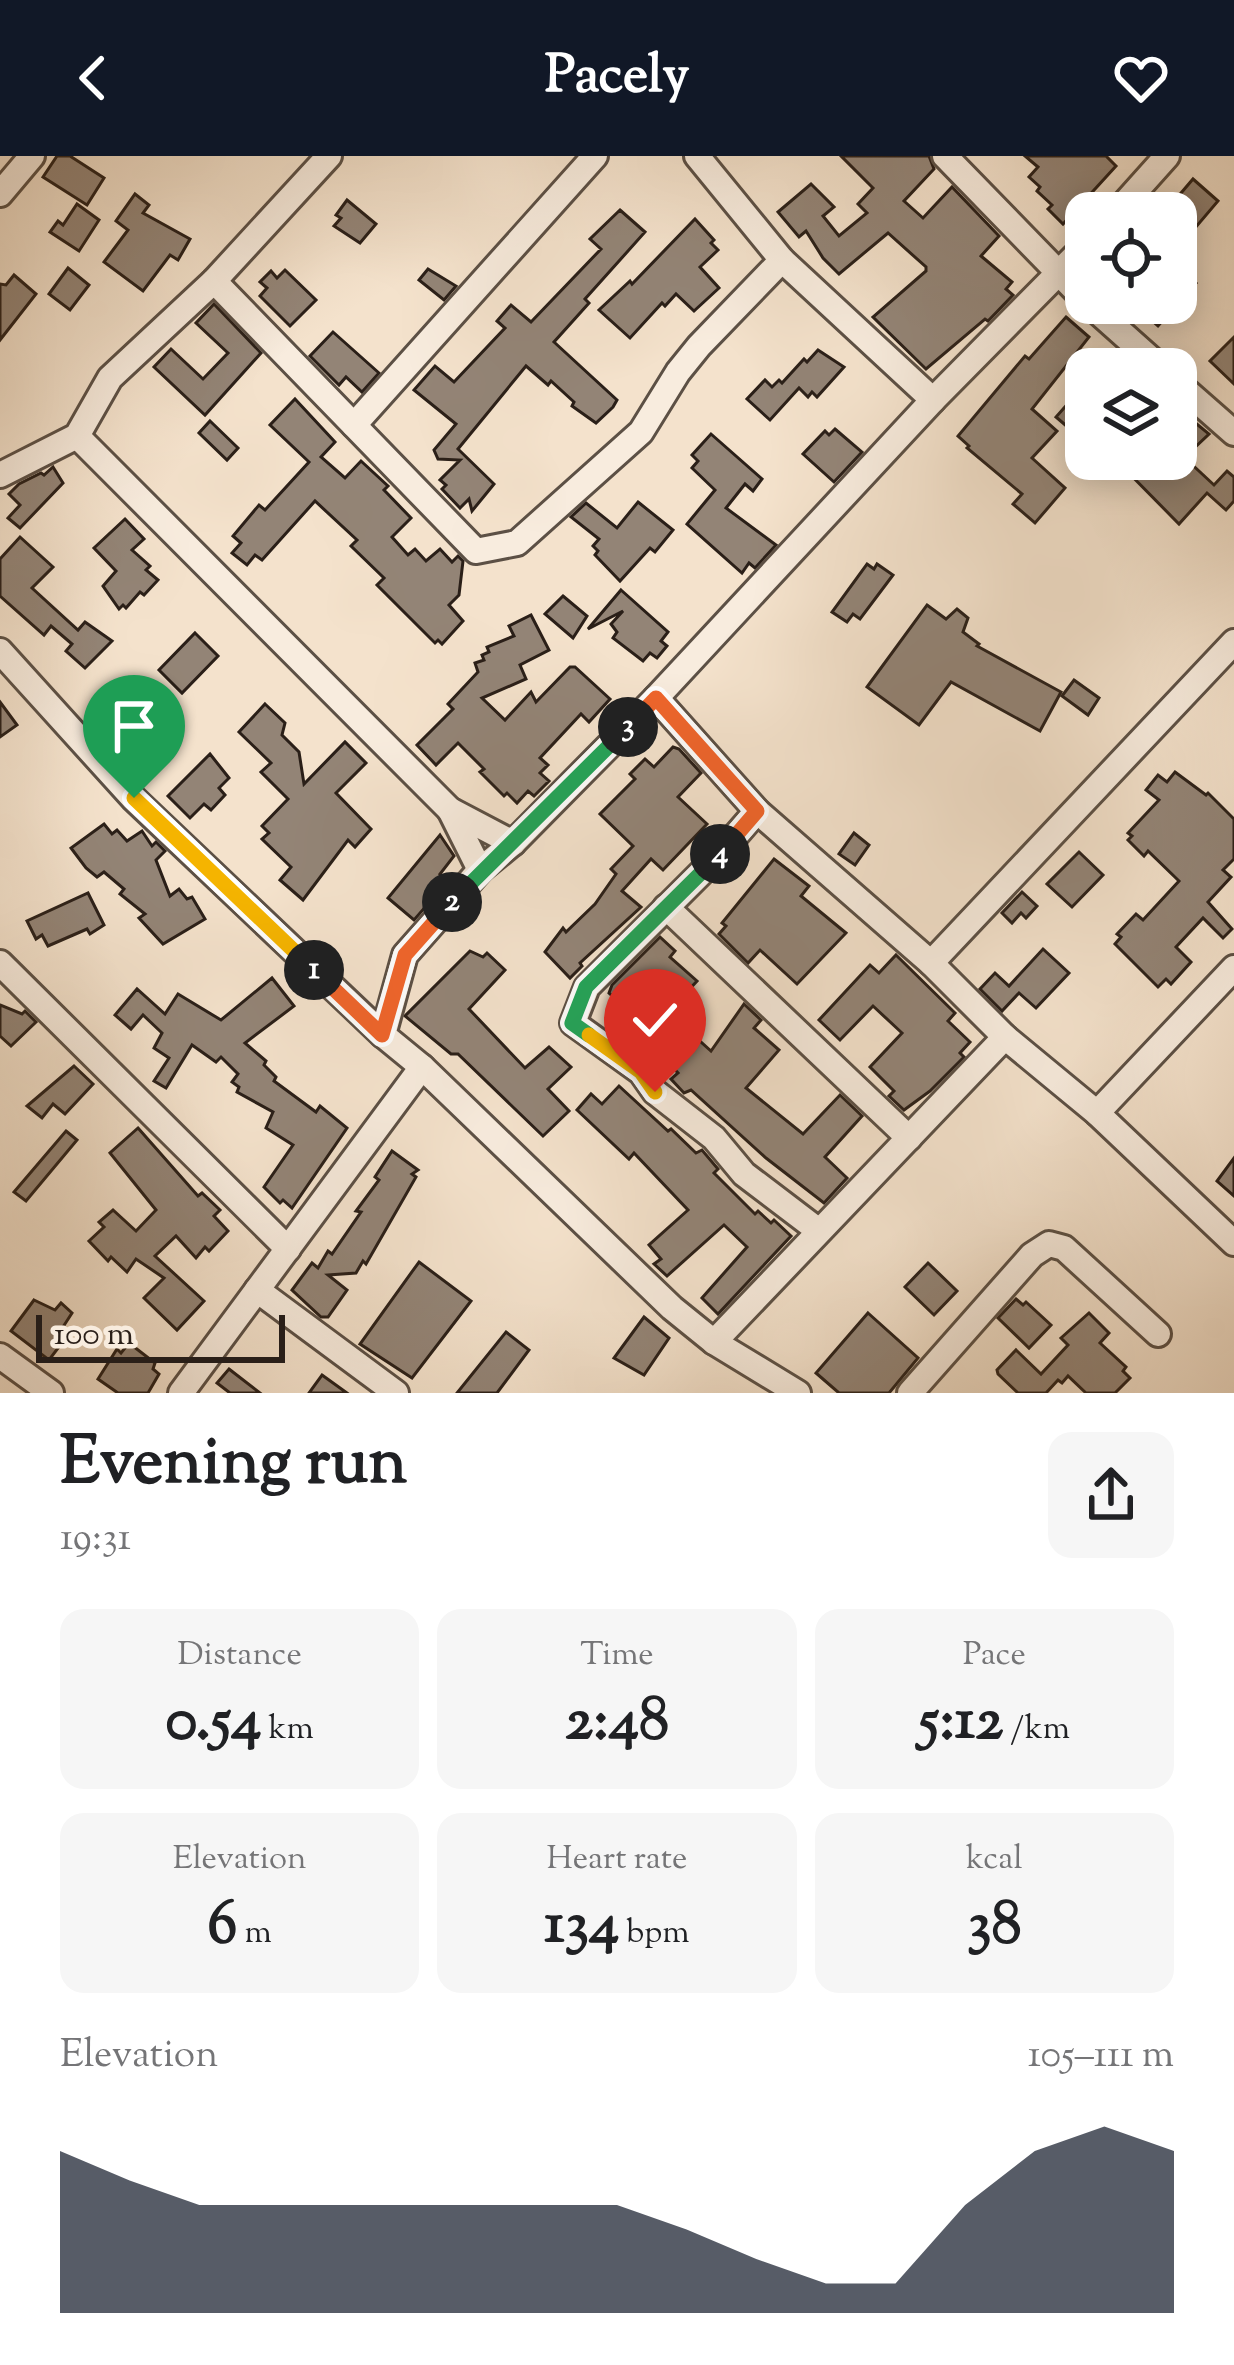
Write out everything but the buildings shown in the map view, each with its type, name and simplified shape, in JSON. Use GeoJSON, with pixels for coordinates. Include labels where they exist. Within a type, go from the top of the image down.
{"type":"FeatureCollection","features":[{"type":"Feature","properties":{"kind":"street"},"geometry":{"type":"LineString","coordinates":[[0,194],[32,156]]}},
{"type":"Feature","properties":{"kind":"street"},"geometry":{"type":"LineString","coordinates":[[0,475],[77,436],[110,377],[214,281],[329,156]]}},
{"type":"Feature","properties":{"kind":"street"},"geometry":{"type":"LineString","coordinates":[[355,425],[595,156]]}},
{"type":"Feature","properties":{"kind":"street"},"geometry":{"type":"LineString","coordinates":[[697,156],[782,260],[932,400]]}},
{"type":"Feature","properties":{"kind":"street"},"geometry":{"type":"LineString","coordinates":[[945,156],[1065,282]]}},
{"type":"Feature","properties":{"kind":"street"},"geometry":{"type":"LineString","coordinates":[[1135,192],[1168,156]]}},
{"type":"Feature","properties":{"kind":"street"},"geometry":{"type":"LineString","coordinates":[[214,281],[476,551],[517,543],[641,432],[678,372],[782,260]]}},
{"type":"Feature","properties":{"kind":"street"},"geometry":{"type":"LineString","coordinates":[[382,1035],[405,955],[480,870],[513,843],[656,698],[932,400],[1065,268]]}},
{"type":"Feature","properties":{"kind":"street"},"geometry":{"type":"LineString","coordinates":[[1112,324],[1138,348]]}},
{"type":"Feature","properties":{"kind":"street"},"geometry":{"type":"LineString","coordinates":[[1197,401],[1234,434]]}},
{"type":"Feature","properties":{"kind":"street"},"geometry":{"type":"LineString","coordinates":[[77,436],[450,810],[513,843]]}},
{"type":"Feature","properties":{"kind":"street"},"geometry":{"type":"LineString","coordinates":[[931,963],[1234,642]]}},
{"type":"Feature","properties":{"kind":"street"},"geometry":{"type":"LineString","coordinates":[[4,660],[134,798],[672,1308],[714,1342],[798,1393]]}},
{"type":"Feature","properties":{"kind":"street"},"geometry":{"type":"LineString","coordinates":[[656,698],[757,811],[931,963],[1005,1037],[1097,1113],[1234,1243]]}},
{"type":"Feature","properties":{"kind":"street"},"geometry":{"type":"LineString","coordinates":[[450,810],[480,870]]}},
{"type":"Feature","properties":{"kind":"street"},"geometry":{"type":"LineString","coordinates":[[757,811],[586,987],[572,1023],[641,1072],[655,1092],[714,1138],[744,1174],[819,1232]]}},
{"type":"Feature","properties":{"kind":"street"},"geometry":{"type":"LineString","coordinates":[[666,907],[909,1138]]}},
{"type":"Feature","properties":{"kind":"street"},"geometry":{"type":"LineString","coordinates":[[0,963],[288,1249]]}},
{"type":"Feature","properties":{"kind":"street"},"geometry":{"type":"LineString","coordinates":[[1097,1113],[1234,968]]}},
{"type":"Feature","properties":{"kind":"street"},"geometry":{"type":"LineString","coordinates":[[714,1342],[1005,1037]]}},
{"type":"Feature","properties":{"kind":"street"},"geometry":{"type":"LineString","coordinates":[[181,1393],[422,1067]]}},
{"type":"Feature","properties":{"kind":"street"},"geometry":{"type":"LineString","coordinates":[[910,1393],[1032,1255],[1049,1244],[1064,1248],[1158,1334]]}},
{"type":"Feature","properties":{"kind":"street"},"geometry":{"type":"LineString","coordinates":[[257,1290],[395,1393]]}},
{"type":"Feature","properties":{"kind":"street"},"geometry":{"type":"LineString","coordinates":[[0,1356],[51,1393]]}},
{"type":"Feature","properties":{"kind":"route"},"geometry":{"type":"LineString","coordinates":[[134,798],[382,1035],[405,955],[480,870],[513,843],[656,698],[757,811],[579,999],[572,1023],[641,1072],[655,1092]]}}]}
